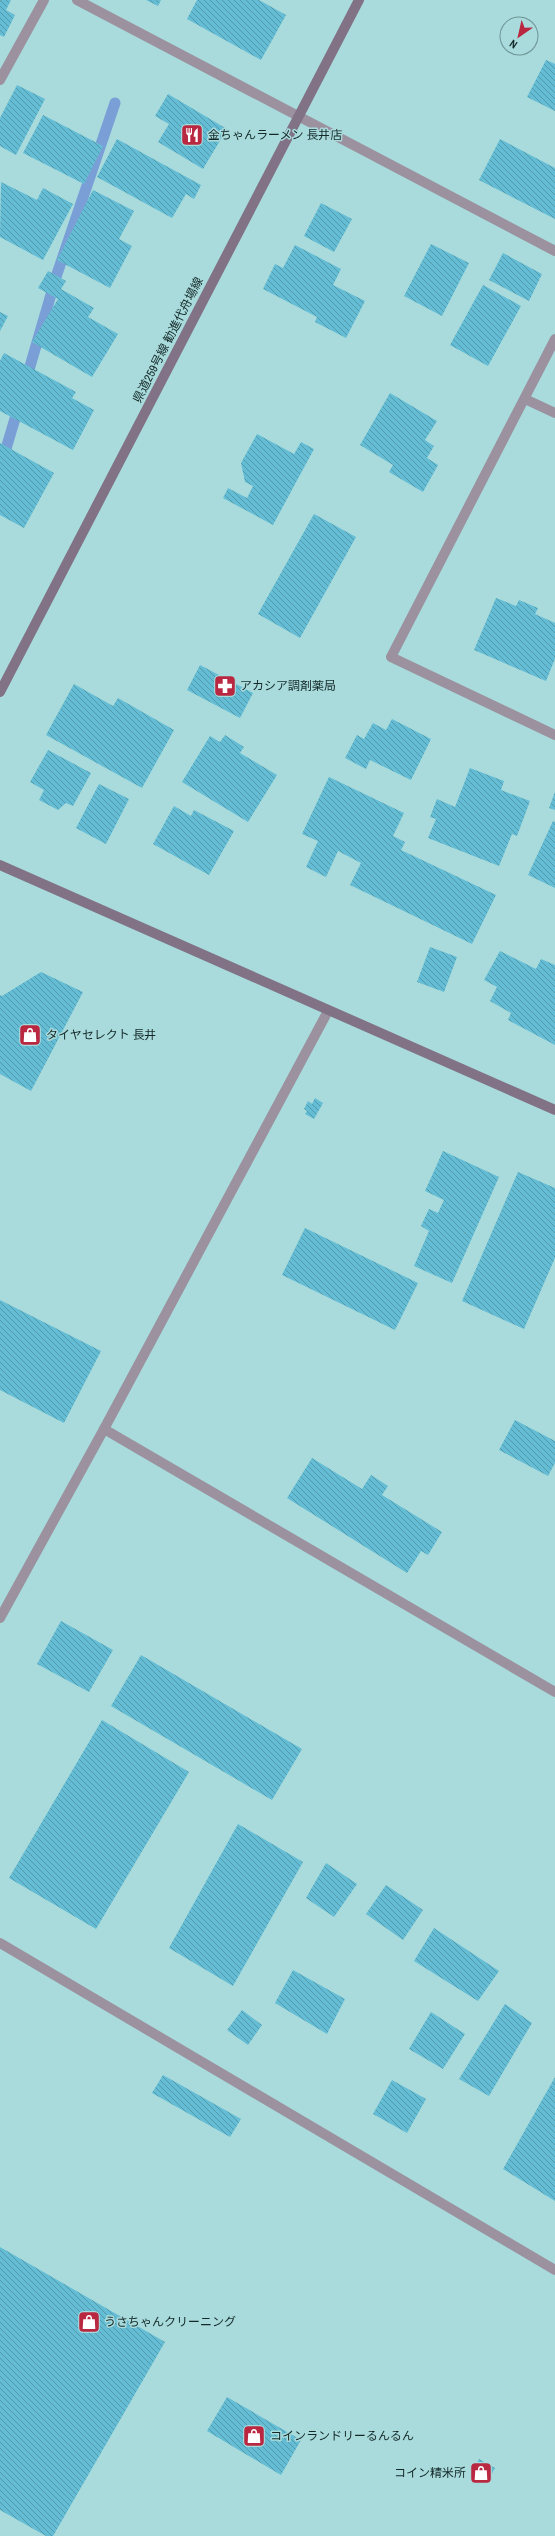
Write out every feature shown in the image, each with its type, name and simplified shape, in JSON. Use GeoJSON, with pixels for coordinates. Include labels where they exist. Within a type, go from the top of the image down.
{"type":"FeatureCollection","features":[{"type":"Feature","properties":{"kind":"main road","name":"県道259号線 勧進代舟場線"},"geometry":{"type":"LineString","coordinates":[[0,692],[359,0]]}},
{"type":"Feature","properties":{"kind":"main road"},"geometry":{"type":"LineString","coordinates":[[0,865],[555,1110]]}},
{"type":"Feature","properties":{"kind":"street"},"geometry":{"type":"LineString","coordinates":[[0,80],[44,0]]}},
{"type":"Feature","properties":{"kind":"street"},"geometry":{"type":"LineString","coordinates":[[77,0],[555,251]]}},
{"type":"Feature","properties":{"kind":"street"},"geometry":{"type":"LineString","coordinates":[[555,339],[391,657],[555,735]]}},
{"type":"Feature","properties":{"kind":"street"},"geometry":{"type":"LineString","coordinates":[[525,399],[555,413]]}},
{"type":"Feature","properties":{"kind":"street"},"geometry":{"type":"LineString","coordinates":[[0,1618],[104,1429],[328,1011]]}},
{"type":"Feature","properties":{"kind":"street"},"geometry":{"type":"LineString","coordinates":[[104,1429],[555,1692]]}},
{"type":"Feature","properties":{"kind":"street"},"geometry":{"type":"LineString","coordinates":[[0,1943],[555,2270]]}},
{"type":"Feature","properties":{"kind":"building"},"geometry":{"type":"Polygon","coordinates":[[[0,0],[11,0],[6,10],[15,15],[4,37],[0,35],[0,0]]]}},
{"type":"Feature","properties":{"kind":"building"},"geometry":{"type":"Polygon","coordinates":[[[146,0],[161,0],[158,6],[146,0]]]}},
{"type":"Feature","properties":{"kind":"building"},"geometry":{"type":"Polygon","coordinates":[[[197,0],[259,0],[286,15],[261,60],[187,19],[197,0]]]}},
{"type":"Feature","properties":{"kind":"building"},"geometry":{"type":"Polygon","coordinates":[[[546,60],[555,64],[555,111],[527,97],[546,60]]]}},
{"type":"Feature","properties":{"kind":"building"},"geometry":{"type":"Polygon","coordinates":[[[17,85],[45,99],[16,155],[0,146],[0,118],[17,85]]]}},
{"type":"Feature","properties":{"kind":"building","name":"金ちゃんラーメン 長井店"},"geometry":{"type":"Polygon","coordinates":[[[168,94],[227,129],[203,169],[158,142],[169,124],[155,116],[168,94]]]}},
{"type":"Feature","properties":{"kind":"building"},"geometry":{"type":"Polygon","coordinates":[[[43,115],[103,146],[84,184],[23,153],[43,115]]]}},
{"type":"Feature","properties":{"kind":"building"},"geometry":{"type":"Polygon","coordinates":[[[117,139],[201,185],[194,199],[186,194],[172,218],[97,177],[117,139]]]}},
{"type":"Feature","properties":{"kind":"building"},"geometry":{"type":"Polygon","coordinates":[[[500,139],[555,168],[555,219],[479,180],[500,139]]]}},
{"type":"Feature","properties":{"kind":"building"},"geometry":{"type":"Polygon","coordinates":[[[1,182],[37,200],[43,188],[73,204],[43,260],[0,237],[1,182]]]}},
{"type":"Feature","properties":{"kind":"building"},"geometry":{"type":"Polygon","coordinates":[[[93,190],[134,211],[119,239],[132,246],[110,288],[57,260],[93,190]]]}},
{"type":"Feature","properties":{"kind":"building"},"geometry":{"type":"Polygon","coordinates":[[[321,203],[352,219],[334,252],[304,236],[321,203]]]}},
{"type":"Feature","properties":{"kind":"building"},"geometry":{"type":"Polygon","coordinates":[[[431,244],[469,263],[442,316],[404,296],[431,244]]]}},
{"type":"Feature","properties":{"kind":"building"},"geometry":{"type":"Polygon","coordinates":[[[295,245],[341,269],[333,285],[365,301],[346,338],[315,322],[317,317],[263,289],[275,264],[283,268],[295,245]]]}},
{"type":"Feature","properties":{"kind":"building"},"geometry":{"type":"Polygon","coordinates":[[[503,253],[542,274],[529,301],[489,280],[503,253]]]}},
{"type":"Feature","properties":{"kind":"building"},"geometry":{"type":"Polygon","coordinates":[[[48,271],[66,281],[61,289],[94,308],[88,317],[118,334],[92,377],[32,342],[58,299],[38,288],[48,271]]]}},
{"type":"Feature","properties":{"kind":"building"},"geometry":{"type":"Polygon","coordinates":[[[483,285],[521,306],[488,366],[450,345],[483,285]]]}},
{"type":"Feature","properties":{"kind":"building"},"geometry":{"type":"Polygon","coordinates":[[[0,312],[8,316],[0,331],[0,312]]]}},
{"type":"Feature","properties":{"kind":"building"},"geometry":{"type":"Polygon","coordinates":[[[4,353],[76,392],[72,398],[94,410],[73,450],[0,411],[0,361],[4,353]]]}},
{"type":"Feature","properties":{"kind":"building"},"geometry":{"type":"Polygon","coordinates":[[[390,393],[437,421],[425,440],[434,446],[427,458],[438,465],[423,492],[389,472],[393,465],[360,445],[390,393]]]}},
{"type":"Feature","properties":{"kind":"building"},"geometry":{"type":"Polygon","coordinates":[[[257,434],[294,454],[301,442],[314,449],[273,525],[223,498],[228,488],[247,498],[253,486],[245,482],[241,463],[257,434]]]}},
{"type":"Feature","properties":{"kind":"building"},"geometry":{"type":"Polygon","coordinates":[[[0,443],[54,473],[24,528],[0,515],[0,443]]]}},
{"type":"Feature","properties":{"kind":"building"},"geometry":{"type":"Polygon","coordinates":[[[314,514],[356,537],[300,638],[258,614],[314,514]]]}},
{"type":"Feature","properties":{"kind":"building"},"geometry":{"type":"Polygon","coordinates":[[[496,598],[516,606],[519,600],[538,608],[535,614],[555,623],[555,659],[546,681],[474,650],[496,598]]]}},
{"type":"Feature","properties":{"kind":"building"},"geometry":{"type":"Polygon","coordinates":[[[200,665],[253,693],[240,718],[187,690],[200,665]]]}},
{"type":"Feature","properties":{"kind":"building"},"geometry":{"type":"Polygon","coordinates":[[[74,684],[113,706],[118,698],[174,730],[142,788],[46,735],[74,684]]]}},
{"type":"Feature","properties":{"kind":"building"},"geometry":{"type":"Polygon","coordinates":[[[392,719],[431,739],[411,780],[370,760],[366,769],[345,758],[357,735],[364,739],[373,723],[386,730],[392,719]]]}},
{"type":"Feature","properties":{"kind":"building"},"geometry":{"type":"Polygon","coordinates":[[[225,735],[244,747],[240,753],[277,775],[248,822],[182,782],[210,736],[220,742],[225,735]]]}},
{"type":"Feature","properties":{"kind":"building"},"geometry":{"type":"Polygon","coordinates":[[[48,750],[91,773],[73,806],[66,803],[58,810],[39,800],[44,790],[30,782],[48,750]]]}},
{"type":"Feature","properties":{"kind":"building"},"geometry":{"type":"Polygon","coordinates":[[[470,768],[504,781],[501,790],[530,801],[517,836],[512,834],[499,866],[428,838],[436,819],[430,817],[437,799],[455,807],[470,768]]]}},
{"type":"Feature","properties":{"kind":"building"},"geometry":{"type":"Polygon","coordinates":[[[329,777],[404,813],[393,836],[405,842],[401,850],[496,895],[472,944],[350,885],[361,863],[338,851],[326,877],[306,867],[318,841],[302,834],[329,777]]]}},
{"type":"Feature","properties":{"kind":"building"},"geometry":{"type":"Polygon","coordinates":[[[99,784],[129,799],[106,844],[76,828],[99,784]]]}},
{"type":"Feature","properties":{"kind":"building"},"geometry":{"type":"Polygon","coordinates":[[[555,792],[555,810],[549,808],[555,792]]]}},
{"type":"Feature","properties":{"kind":"building"},"geometry":{"type":"Polygon","coordinates":[[[174,806],[191,816],[194,810],[234,831],[209,875],[153,844],[174,806]]]}},
{"type":"Feature","properties":{"kind":"building"},"geometry":{"type":"Polygon","coordinates":[[[553,821],[555,822],[555,888],[528,875],[553,821]]]}},
{"type":"Feature","properties":{"kind":"building"},"geometry":{"type":"Polygon","coordinates":[[[430,947],[457,957],[444,992],[417,982],[430,947]]]}},
{"type":"Feature","properties":{"kind":"building"},"geometry":{"type":"Polygon","coordinates":[[[500,951],[536,969],[541,959],[555,965],[555,1045],[508,1020],[511,1013],[490,1001],[497,987],[484,980],[500,951]]]}},
{"type":"Feature","properties":{"kind":"building","name":"タイヤセレクト 長井"},"geometry":{"type":"Polygon","coordinates":[[[41,972],[83,992],[31,1091],[0,1074],[0,995],[2,996],[41,972]]]}},
{"type":"Feature","properties":{"kind":"building"},"geometry":{"type":"Polygon","coordinates":[[[315,1098],[323,1103],[314,1119],[305,1114],[307,1111],[304,1109],[308,1101],[312,1104],[315,1098]]]}},
{"type":"Feature","properties":{"kind":"building"},"geometry":{"type":"Polygon","coordinates":[[[443,1151],[499,1177],[452,1283],[414,1266],[429,1231],[421,1226],[429,1209],[438,1213],[444,1200],[425,1191],[443,1151]]]}},
{"type":"Feature","properties":{"kind":"building"},"geometry":{"type":"Polygon","coordinates":[[[518,1172],[555,1188],[555,1258],[524,1329],[462,1301],[518,1172]]]}},
{"type":"Feature","properties":{"kind":"building"},"geometry":{"type":"Polygon","coordinates":[[[305,1228],[418,1283],[395,1330],[282,1275],[305,1228]]]}},
{"type":"Feature","properties":{"kind":"building"},"geometry":{"type":"Polygon","coordinates":[[[0,1300],[101,1351],[64,1423],[0,1390],[0,1300]]]}},
{"type":"Feature","properties":{"kind":"building"},"geometry":{"type":"Polygon","coordinates":[[[515,1420],[555,1441],[555,1463],[548,1476],[499,1450],[515,1420]]]}},
{"type":"Feature","properties":{"kind":"building"},"geometry":{"type":"Polygon","coordinates":[[[312,1458],[362,1489],[371,1475],[388,1486],[382,1495],[442,1532],[428,1555],[421,1551],[407,1573],[287,1498],[312,1458]]]}},
{"type":"Feature","properties":{"kind":"building"},"geometry":{"type":"Polygon","coordinates":[[[61,1621],[113,1650],[89,1692],[37,1664],[61,1621]]]}},
{"type":"Feature","properties":{"kind":"building"},"geometry":{"type":"Polygon","coordinates":[[[141,1655],[302,1749],[272,1800],[111,1706],[141,1655]]]}},
{"type":"Feature","properties":{"kind":"building"},"geometry":{"type":"Polygon","coordinates":[[[102,1720],[189,1772],[96,1929],[9,1878],[102,1720]]]}},
{"type":"Feature","properties":{"kind":"building"},"geometry":{"type":"Polygon","coordinates":[[[238,1824],[303,1862],[233,1986],[169,1948],[238,1824]]]}},
{"type":"Feature","properties":{"kind":"building"},"geometry":{"type":"Polygon","coordinates":[[[326,1863],[357,1884],[334,1917],[306,1898],[326,1863]]]}},
{"type":"Feature","properties":{"kind":"building"},"geometry":{"type":"Polygon","coordinates":[[[386,1885],[423,1910],[403,1940],[366,1914],[386,1885]]]}},
{"type":"Feature","properties":{"kind":"building"},"geometry":{"type":"Polygon","coordinates":[[[434,1928],[499,1971],[478,2001],[414,1961],[434,1928]]]}},
{"type":"Feature","properties":{"kind":"building"},"geometry":{"type":"Polygon","coordinates":[[[293,1970],[345,1999],[327,2034],[275,2003],[293,1970]]]}},
{"type":"Feature","properties":{"kind":"building"},"geometry":{"type":"Polygon","coordinates":[[[505,2004],[532,2023],[489,2096],[459,2079],[505,2004]]]}},
{"type":"Feature","properties":{"kind":"building"},"geometry":{"type":"Polygon","coordinates":[[[242,2010],[262,2025],[248,2045],[227,2030],[242,2010]]]}},
{"type":"Feature","properties":{"kind":"building"},"geometry":{"type":"Polygon","coordinates":[[[431,2012],[465,2034],[443,2069],[409,2049],[431,2012]]]}},
{"type":"Feature","properties":{"kind":"building"},"geometry":{"type":"Polygon","coordinates":[[[163,2075],[241,2119],[230,2137],[152,2093],[163,2075]]]}},
{"type":"Feature","properties":{"kind":"building"},"geometry":{"type":"Polygon","coordinates":[[[555,2077],[555,2201],[503,2169],[555,2077]]]}},
{"type":"Feature","properties":{"kind":"building"},"geometry":{"type":"Polygon","coordinates":[[[392,2080],[426,2099],[407,2133],[373,2114],[392,2080]]]}},
{"type":"Feature","properties":{"kind":"building"},"geometry":{"type":"Polygon","coordinates":[[[0,2247],[165,2342],[53,2536],[46,2536],[0,2510],[0,2247]]]}},
{"type":"Feature","properties":{"kind":"building","name":"コインランドリーるんるん"},"geometry":{"type":"Polygon","coordinates":[[[227,2397],[301,2440],[281,2475],[207,2431],[227,2397]]]}},
{"type":"Feature","properties":{"kind":"building"},"geometry":{"type":"Polygon","coordinates":[[[479,2459],[495,2468],[487,2482],[471,2473],[479,2459]]]}},
{"type":"Feature","properties":{"kind":"waterway"},"geometry":{"type":"LineString","coordinates":[[26,380],[57,274],[115,103]]}},
{"type":"Feature","properties":{"kind":"waterway"},"geometry":{"type":"LineString","coordinates":[[0,469],[19,405]]}},
{"type":"Feature","properties":{"kind":"place","name":"金ちゃんラーメン 長井店"},"geometry":{"type":"Point","coordinates":[192,135]}},
{"type":"Feature","properties":{"kind":"place","name":"アカシア調剤薬局"},"geometry":{"type":"Point","coordinates":[225,686]}},
{"type":"Feature","properties":{"kind":"place","name":"タイヤセレクト 長井"},"geometry":{"type":"Point","coordinates":[30,1035]}},
{"type":"Feature","properties":{"kind":"place","name":"うさちゃんクリーニング"},"geometry":{"type":"Point","coordinates":[89,2322]}},
{"type":"Feature","properties":{"kind":"place","name":"コインランドリーるんるん"},"geometry":{"type":"Point","coordinates":[254,2436]}},
{"type":"Feature","properties":{"kind":"place","name":"コイン精米所"},"geometry":{"type":"Point","coordinates":[481,2473]}}]}
